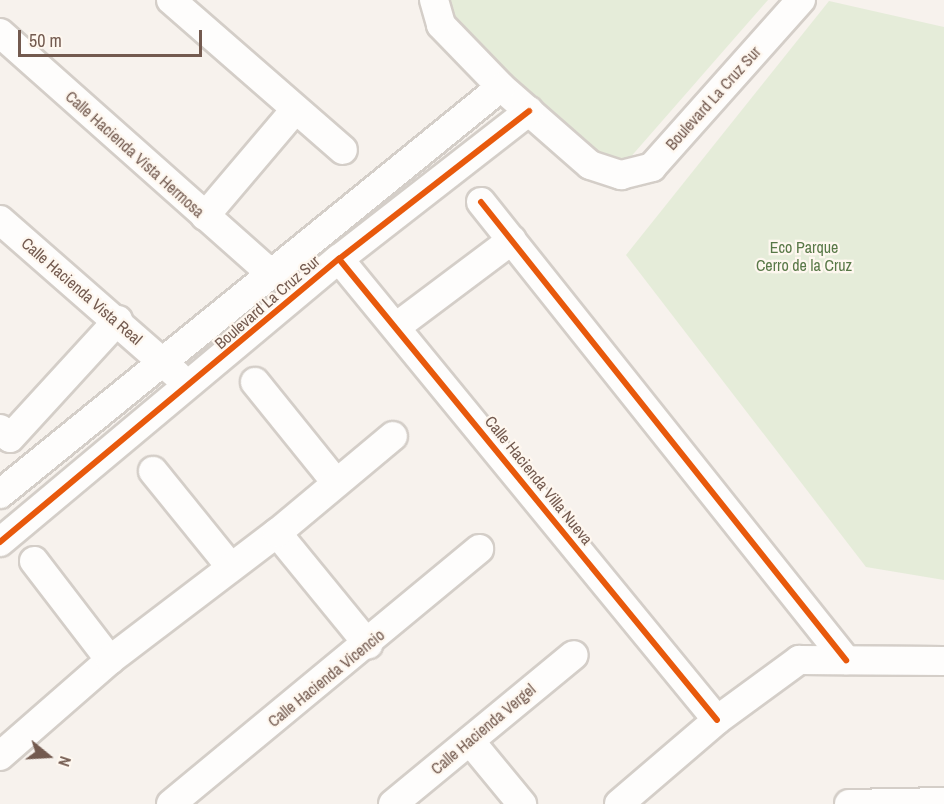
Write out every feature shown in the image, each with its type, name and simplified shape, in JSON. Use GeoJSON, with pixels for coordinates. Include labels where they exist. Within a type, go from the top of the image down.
{"type":"FeatureCollection","features":[{"type":"Feature","properties":{"kind":"street"},"geometry":{"type":"LineString","coordinates":[[171,0],[343,150]]}},
{"type":"Feature","properties":{"kind":"street","name":"Boulevard La Cruz Sur"},"geometry":{"type":"LineString","coordinates":[[434,0],[441,25],[501,87],[590,165],[621,175],[645,170],[801,0]]}},
{"type":"Feature","properties":{"kind":"street","name":"Calle Hacienda Vista Hermosa"},"geometry":{"type":"LineString","coordinates":[[0,33],[271,274]]}},
{"type":"Feature","properties":{"kind":"street","name":"Boulevard La Cruz Sur"},"geometry":{"type":"LineString","coordinates":[[0,495],[501,87]]}},
{"type":"Feature","properties":{"kind":"street"},"geometry":{"type":"LineString","coordinates":[[205,216],[295,110]]}},
{"type":"Feature","properties":{"kind":"street","name":"Boulevard La Cruz Sur"},"geometry":{"type":"LineString","coordinates":[[0,542],[190,386],[339,259],[529,111]]}},
{"type":"Feature","properties":{"kind":"street"},"geometry":{"type":"LineString","coordinates":[[480,202],[846,660]]}},
{"type":"Feature","properties":{"kind":"street","name":"Calle Hacienda Vista Real"},"geometry":{"type":"LineString","coordinates":[[0,220],[118,320],[190,386]]}},
{"type":"Feature","properties":{"kind":"street"},"geometry":{"type":"LineString","coordinates":[[396,327],[512,240]]}},
{"type":"Feature","properties":{"kind":"street","name":"Calle Hacienda Villa Nueva"},"geometry":{"type":"LineString","coordinates":[[339,259],[717,720]]}},
{"type":"Feature","properties":{"kind":"street"},"geometry":{"type":"LineString","coordinates":[[0,429],[10,438],[118,320]]}},
{"type":"Feature","properties":{"kind":"street"},"geometry":{"type":"LineString","coordinates":[[255,382],[335,481]]}},
{"type":"Feature","properties":{"kind":"street"},"geometry":{"type":"LineString","coordinates":[[1,753],[110,660],[230,566],[277,533],[335,481],[393,436]]}},
{"type":"Feature","properties":{"kind":"street"},"geometry":{"type":"LineString","coordinates":[[153,471],[230,566]]}},
{"type":"Feature","properties":{"kind":"street"},"geometry":{"type":"LineString","coordinates":[[277,533],[368,644]]}},
{"type":"Feature","properties":{"kind":"street","name":"Calle Hacienda Vicencio"},"geometry":{"type":"LineString","coordinates":[[171,804],[368,644],[479,549]]}},
{"type":"Feature","properties":{"kind":"street"},"geometry":{"type":"LineString","coordinates":[[34,561],[110,660]]}},
{"type":"Feature","properties":{"kind":"street","name":"Calle Hacienda Vergel"},"geometry":{"type":"LineString","coordinates":[[393,804],[574,655]]}},
{"type":"Feature","properties":{"kind":"street"},"geometry":{"type":"LineString","coordinates":[[618,804],[717,720],[799,660],[944,661]]}},
{"type":"Feature","properties":{"kind":"street"},"geometry":{"type":"LineString","coordinates":[[470,741],[522,804]]}},
{"type":"Feature","properties":{"kind":"street"},"geometry":{"type":"LineString","coordinates":[[849,804],[944,802]]}},
{"type":"Feature","properties":{"kind":"green space"},"geometry":{"type":"Polygon","coordinates":[[[445,0],[768,0],[628,160],[609,163],[445,19],[445,0]]]}},
{"type":"Feature","properties":{"kind":"green space","name":"Eco Parque Cerro de la Cruz"},"geometry":{"type":"Polygon","coordinates":[[[829,1],[944,27],[944,580],[866,567],[626,255],[829,1]]]}},
{"type":"Feature","properties":{"kind":"cycle path"},"geometry":{"type":"LineString","coordinates":[[0,542],[339,259],[529,111]]}},
{"type":"Feature","properties":{"kind":"cycle path"},"geometry":{"type":"LineString","coordinates":[[481,202],[846,660]]}},
{"type":"Feature","properties":{"kind":"cycle path"},"geometry":{"type":"LineString","coordinates":[[339,259],[717,720]]}}]}
